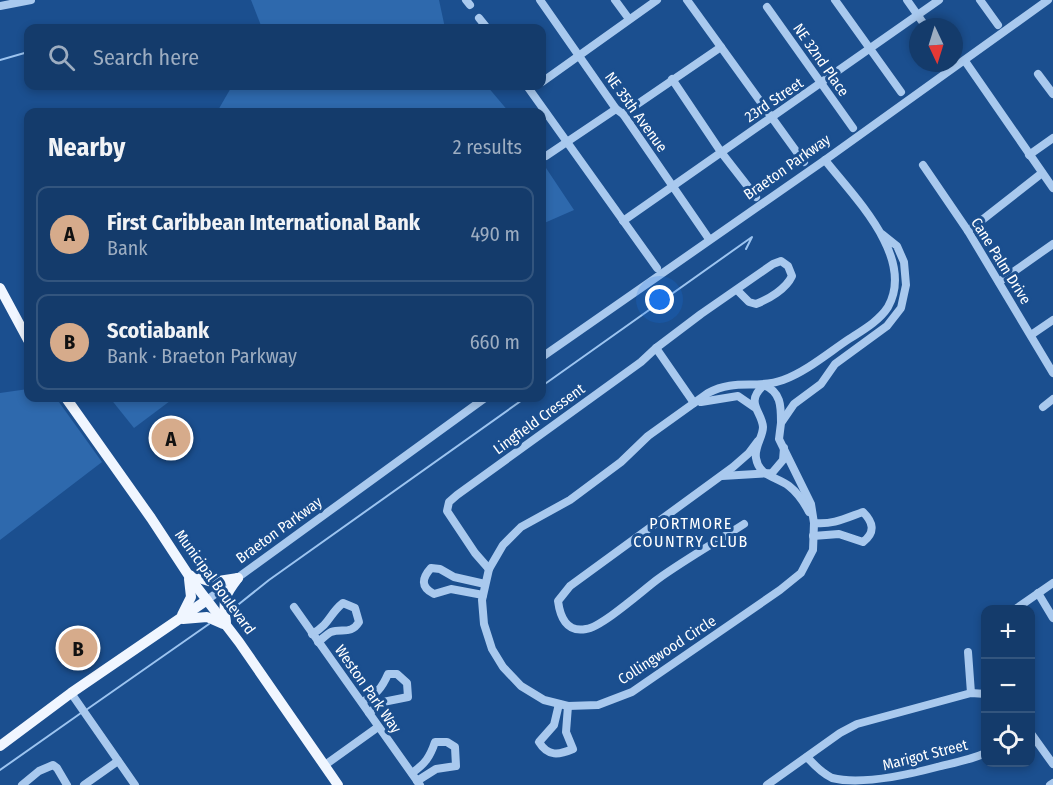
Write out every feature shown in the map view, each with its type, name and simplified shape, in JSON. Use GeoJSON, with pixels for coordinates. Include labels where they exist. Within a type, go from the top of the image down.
{"type":"FeatureCollection","features":[{"type":"Feature","properties":{"kind":"main road"},"geometry":{"type":"LineString","coordinates":[[0,288],[24,333]]}},
{"type":"Feature","properties":{"kind":"main road","name":"Municipal Boulevard"},"geometry":{"type":"LineString","coordinates":[[69,402],[338,785]]}},
{"type":"Feature","properties":{"kind":"main road"},"geometry":{"type":"LineString","coordinates":[[179,620],[189,605],[191,597],[189,575],[212,582],[238,578]]}},
{"type":"Feature","properties":{"kind":"main road"},"geometry":{"type":"LineString","coordinates":[[179,620],[207,617],[226,625],[224,601],[227,592],[238,578]]}},
{"type":"Feature","properties":{"kind":"main road","name":"Braeton Parkway"},"geometry":{"type":"LineString","coordinates":[[0,746],[71,693],[207,600]]}},
{"type":"Feature","properties":{"kind":"street"},"geometry":{"type":"LineString","coordinates":[[0,6],[31,0]]}},
{"type":"Feature","properties":{"kind":"street","name":"NE 35th Avenue"},"geometry":{"type":"LineString","coordinates":[[540,0],[709,239]]}},
{"type":"Feature","properties":{"kind":"street"},"geometry":{"type":"LineString","coordinates":[[615,0],[629,19]]}},
{"type":"Feature","properties":{"kind":"street"},"geometry":{"type":"LineString","coordinates":[[546,79],[657,0]]}},
{"type":"Feature","properties":{"kind":"street"},"geometry":{"type":"LineString","coordinates":[[687,0],[804,162]]}},
{"type":"Feature","properties":{"kind":"street"},"geometry":{"type":"LineString","coordinates":[[835,0],[901,92]]}},
{"type":"Feature","properties":{"kind":"street"},"geometry":{"type":"LineString","coordinates":[[907,0],[920,18]]}},
{"type":"Feature","properties":{"kind":"street","name":"23rd Street"},"geometry":{"type":"LineString","coordinates":[[623,221],[939,0]]}},
{"type":"Feature","properties":{"kind":"street"},"geometry":{"type":"LineString","coordinates":[[980,0],[998,25]]}},
{"type":"Feature","properties":{"kind":"street","name":"Braeton Parkway"},"geometry":{"type":"LineString","coordinates":[[546,354],[825,160],[1048,0]]}},
{"type":"Feature","properties":{"kind":"street","name":"NE 32nd Place"},"geometry":{"type":"LineString","coordinates":[[767,7],[853,128]]}},
{"type":"Feature","properties":{"kind":"street"},"geometry":{"type":"LineString","coordinates":[[479,18],[484,24]]}},
{"type":"Feature","properties":{"kind":"street"},"geometry":{"type":"LineString","coordinates":[[546,156],[721,47]]}},
{"type":"Feature","properties":{"kind":"street"},"geometry":{"type":"LineString","coordinates":[[965,61],[1042,173],[1051,182]]}},
{"type":"Feature","properties":{"kind":"street"},"geometry":{"type":"LineString","coordinates":[[1038,74],[1053,94]]}},
{"type":"Feature","properties":{"kind":"street"},"geometry":{"type":"LineString","coordinates":[[672,79],[721,152],[756,197]]}},
{"type":"Feature","properties":{"kind":"street"},"geometry":{"type":"LineString","coordinates":[[533,90],[544,108]]}},
{"type":"Feature","properties":{"kind":"street"},"geometry":{"type":"LineString","coordinates":[[546,111],[657,268]]}},
{"type":"Feature","properties":{"kind":"street"},"geometry":{"type":"LineString","coordinates":[[1029,154],[1053,138]]}},
{"type":"Feature","properties":{"kind":"street"},"geometry":{"type":"LineString","coordinates":[[781,423],[794,404],[821,384],[835,364],[887,326],[901,308],[906,285],[904,262],[897,246],[882,234],[825,160]]}},
{"type":"Feature","properties":{"kind":"street","name":"Cane Palm Drive"},"geometry":{"type":"LineString","coordinates":[[923,165],[968,231],[1053,373]]}},
{"type":"Feature","properties":{"kind":"street"},"geometry":{"type":"LineString","coordinates":[[968,231],[1042,173]]}},
{"type":"Feature","properties":{"kind":"street","name":"Collingwood Circle"},"geometry":{"type":"LineString","coordinates":[[764,385],[776,392],[780,403],[780,439],[811,504],[814,523],[813,550],[801,573],[780,590],[632,692],[598,705],[563,705],[544,700],[521,686],[503,667],[492,649],[483,624],[483,595],[489,569],[502,545],[521,527],[570,500],[621,462],[678,412],[718,388],[740,383],[764,385],[798,373],[861,331],[882,314],[892,298],[895,274],[892,258],[882,234]]}},
{"type":"Feature","properties":{"kind":"street"},"geometry":{"type":"LineString","coordinates":[[999,282],[1053,244]]}},
{"type":"Feature","properties":{"kind":"street"},"geometry":{"type":"LineString","coordinates":[[694,403],[656,348],[773,264],[781,261],[788,266],[792,276],[789,283],[765,301],[756,304],[749,302],[737,290]]}},
{"type":"Feature","properties":{"kind":"street"},"geometry":{"type":"LineString","coordinates":[[1031,335],[1053,320]]}},
{"type":"Feature","properties":{"kind":"street","name":"Lingfield Cressent"},"geometry":{"type":"LineString","coordinates":[[489,569],[475,554],[454,524],[447,511],[448,502],[641,362],[656,348]]}},
{"type":"Feature","properties":{"kind":"street"},"geometry":{"type":"LineString","coordinates":[[764,385],[758,391],[754,407],[763,427],[755,455],[762,474],[794,490],[804,503],[814,523],[830,524],[863,512],[873,528],[869,537],[863,542],[839,534],[813,536]]}},
{"type":"Feature","properties":{"kind":"street","name":"Collingwood Circle"},"geometry":{"type":"LineString","coordinates":[[694,403],[738,396],[754,407]]}},
{"type":"Feature","properties":{"kind":"street"},"geometry":{"type":"LineString","coordinates":[[1043,407],[1053,399]]}},
{"type":"Feature","properties":{"kind":"street","name":"Braeton Parkway"},"geometry":{"type":"LineString","coordinates":[[207,600],[480,402]]}},
{"type":"Feature","properties":{"kind":"street"},"geometry":{"type":"LineString","coordinates":[[744,524],[658,579],[610,616],[588,629],[577,630],[567,625],[560,615],[558,601],[570,586],[718,477],[749,453],[758,441]]}},
{"type":"Feature","properties":{"kind":"street"},"geometry":{"type":"LineString","coordinates":[[718,477],[747,473],[772,473],[783,460],[784,448]]}},
{"type":"Feature","properties":{"kind":"street"},"geometry":{"type":"LineString","coordinates":[[483,595],[451,589],[434,594],[428,591],[423,584],[424,576],[431,568],[440,569],[454,577],[486,584]]}},
{"type":"Feature","properties":{"kind":"street"},"geometry":{"type":"LineString","coordinates":[[1022,605],[1053,583]]}},
{"type":"Feature","properties":{"kind":"street"},"geometry":{"type":"LineString","coordinates":[[1038,594],[1053,618]]}},
{"type":"Feature","properties":{"kind":"street"},"geometry":{"type":"LineString","coordinates":[[312,634],[328,623],[335,609],[343,603],[355,608],[359,622],[355,629],[347,632],[332,632],[318,642]]}},
{"type":"Feature","properties":{"kind":"street","name":"Weston Park Way"},"geometry":{"type":"LineString","coordinates":[[294,607],[419,783]]}},
{"type":"Feature","properties":{"kind":"street"},"geometry":{"type":"LineString","coordinates":[[968,652],[971,693]]}},
{"type":"Feature","properties":{"kind":"street"},"geometry":{"type":"LineString","coordinates":[[362,702],[381,689],[388,674],[397,674],[407,683],[408,697],[383,702],[369,712]]}},
{"type":"Feature","properties":{"kind":"street"},"geometry":{"type":"LineString","coordinates":[[71,693],[135,785]]}},
{"type":"Feature","properties":{"kind":"street"},"geometry":{"type":"LineString","coordinates":[[767,785],[840,733],[857,724],[971,693],[981,694]]}},
{"type":"Feature","properties":{"kind":"street"},"geometry":{"type":"LineString","coordinates":[[563,705],[566,732],[573,749],[564,753],[552,754],[543,749],[539,742],[554,725],[563,705]]}},
{"type":"Feature","properties":{"kind":"street"},"geometry":{"type":"LineString","coordinates":[[325,765],[378,727]]}},
{"type":"Feature","properties":{"kind":"street"},"geometry":{"type":"LineString","coordinates":[[1035,739],[1053,764]]}},
{"type":"Feature","properties":{"kind":"street"},"geometry":{"type":"LineString","coordinates":[[412,773],[425,764],[432,754],[435,742],[447,742],[455,747],[456,766],[436,769],[419,783]]}},
{"type":"Feature","properties":{"kind":"street","name":"Marigot Street"},"geometry":{"type":"LineString","coordinates":[[807,757],[832,778],[844,781],[881,781],[981,755]]}},
{"type":"Feature","properties":{"kind":"street"},"geometry":{"type":"LineString","coordinates":[[84,785],[118,761]]}},
{"type":"Feature","properties":{"kind":"street"},"geometry":{"type":"LineString","coordinates":[[22,785],[48,766],[53,765],[67,785]]}},
{"type":"Feature","properties":{"kind":"shaded area"},"geometry":{"type":"Polygon","coordinates":[[[251,0],[439,0],[444,24],[260,24],[251,0]]]}},
{"type":"Feature","properties":{"kind":"shaded area"},"geometry":{"type":"Polygon","coordinates":[[[230,90],[490,90],[506,108],[219,108],[230,90]]]}},
{"type":"Feature","properties":{"kind":"shaded area"},"geometry":{"type":"Polygon","coordinates":[[[546,168],[574,210],[546,222],[546,168]]]}},
{"type":"Feature","properties":{"kind":"shaded area"},"geometry":{"type":"Polygon","coordinates":[[[24,390],[24,402],[59,402],[102,462],[0,540],[0,393],[24,390]]]}},
{"type":"Feature","properties":{"kind":"shaded area"},"geometry":{"type":"Polygon","coordinates":[[[113,402],[169,402],[134,428],[113,402]]]}},
{"type":"Feature","properties":{"kind":"waterway"},"geometry":{"type":"LineString","coordinates":[[0,60],[24,53]]}},
{"type":"Feature","properties":{"kind":"waterway"},"geometry":{"type":"LineString","coordinates":[[546,383],[752,237],[746,249]]}},
{"type":"Feature","properties":{"kind":"waterway"},"geometry":{"type":"LineString","coordinates":[[239,604],[269,580],[519,402]]}},
{"type":"Feature","properties":{"kind":"waterway"},"geometry":{"type":"LineString","coordinates":[[86,710],[209,624]]}},
{"type":"Feature","properties":{"kind":"waterway"},"geometry":{"type":"LineString","coordinates":[[0,770],[81,713]]}},
{"type":"Feature","properties":{"kind":"place","name":"First Caribbean International Bank"},"geometry":{"type":"Point","coordinates":[171,438]}},
{"type":"Feature","properties":{"kind":"place","name":"Scotiabank"},"geometry":{"type":"Point","coordinates":[78,648]}},
{"type":"Feature","properties":{"kind":"district","name":"PORTMORE COUNTRY CLUB"},"geometry":{"type":"Point","coordinates":[691,532]}}]}
